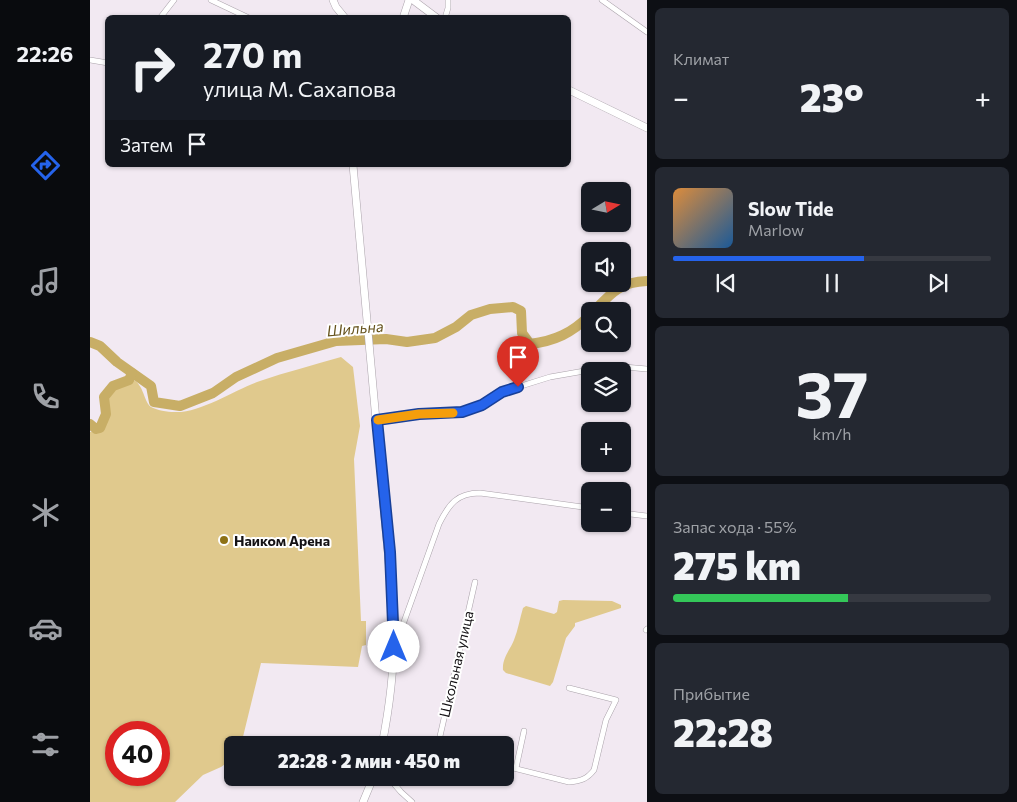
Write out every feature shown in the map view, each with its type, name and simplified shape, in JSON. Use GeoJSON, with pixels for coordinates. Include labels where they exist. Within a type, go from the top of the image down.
{"type":"FeatureCollection","features":[{"type":"Feature","properties":{"kind":"street"},"geometry":{"type":"LineString","coordinates":[[162,15],[174,0]]}},
{"type":"Feature","properties":{"kind":"street"},"geometry":{"type":"LineString","coordinates":[[211,0],[243,15]]}},
{"type":"Feature","properties":{"kind":"street"},"geometry":{"type":"LineString","coordinates":[[333,0],[337,15]]}},
{"type":"Feature","properties":{"kind":"street"},"geometry":{"type":"LineString","coordinates":[[404,15],[409,0]]}},
{"type":"Feature","properties":{"kind":"street"},"geometry":{"type":"LineString","coordinates":[[414,0],[433,15]]}},
{"type":"Feature","properties":{"kind":"street"},"geometry":{"type":"LineString","coordinates":[[446,15],[448,0]]}},
{"type":"Feature","properties":{"kind":"street"},"geometry":{"type":"LineString","coordinates":[[602,0],[647,32]]}},
{"type":"Feature","properties":{"kind":"street"},"geometry":{"type":"LineString","coordinates":[[336,8],[342,15]]}},
{"type":"Feature","properties":{"kind":"street"},"geometry":{"type":"LineString","coordinates":[[90,60],[105,62]]}},
{"type":"Feature","properties":{"kind":"street"},"geometry":{"type":"LineString","coordinates":[[571,91],[647,128]]}},
{"type":"Feature","properties":{"kind":"street"},"geometry":{"type":"LineString","coordinates":[[353,167],[366,325],[377,420],[394,609],[392,682],[383,736]]}},
{"type":"Feature","properties":{"kind":"street"},"geometry":{"type":"LineString","coordinates":[[377,420],[419,414],[462,412],[482,405],[502,392],[550,377],[613,366],[647,369]]}},
{"type":"Feature","properties":{"kind":"street"},"geometry":{"type":"LineString","coordinates":[[394,647],[439,524],[446,510],[463,495],[480,493],[581,507]]}},
{"type":"Feature","properties":{"kind":"street"},"geometry":{"type":"LineString","coordinates":[[631,514],[647,516]]}},
{"type":"Feature","properties":{"kind":"street","name":"Школьная улица"},"geometry":{"type":"LineString","coordinates":[[440,736],[474,582]]}},
{"type":"Feature","properties":{"kind":"street"},"geometry":{"type":"LineString","coordinates":[[394,609],[400,614],[408,611]]}},
{"type":"Feature","properties":{"kind":"street"},"geometry":{"type":"LineString","coordinates":[[524,731],[516,768],[569,782],[580,781],[589,777],[594,770],[606,720],[616,700],[569,688]]}},
{"type":"Feature","properties":{"kind":"street"},"geometry":{"type":"LineString","coordinates":[[363,802],[370,786]]}},
{"type":"Feature","properties":{"kind":"street"},"geometry":{"type":"LineString","coordinates":[[396,786],[412,802]]}},
{"type":"Feature","properties":{"kind":"shaded area","name":"Наиком Арена"},"geometry":{"type":"Polygon","coordinates":[[[341,357],[353,367],[360,426],[354,459],[361,621],[366,621],[366,645],[362,646],[358,667],[261,663],[243,736],[224,736],[224,765],[203,775],[175,802],[90,802],[90,432],[101,431],[109,414],[109,395],[111,390],[116,383],[121,381],[134,380],[141,388],[151,407],[165,411],[184,412],[206,405],[260,381],[341,357]]]}},
{"type":"Feature","properties":{"kind":"shaded area"},"geometry":{"type":"Polygon","coordinates":[[[559,601],[612,601],[621,605],[621,608],[575,623],[575,626],[566,638],[553,682],[550,686],[506,673],[503,670],[504,662],[515,636],[523,608],[526,606],[554,614],[557,612],[559,601]]]}},
{"type":"Feature","properties":{"kind":"waterway","name":"Шильна"},"geometry":{"type":"LineString","coordinates":[[603,302],[623,286],[647,281]]}},
{"type":"Feature","properties":{"kind":"waterway","name":"Шильна"},"geometry":{"type":"LineString","coordinates":[[90,342],[100,346],[117,362],[151,386],[154,402],[180,406],[213,393],[236,377],[277,358],[336,341],[386,339],[407,342],[435,338],[456,327],[471,315],[490,309],[513,307],[521,311],[522,333],[530,344],[547,341],[563,335],[581,323]]}},
{"type":"Feature","properties":{"kind":"waterway"},"geometry":{"type":"LineString","coordinates":[[90,424],[96,429],[100,428],[106,414],[104,397],[113,386],[129,380],[132,373]]}},
{"type":"Feature","properties":{"kind":"slow traffic"},"geometry":{"type":"LineString","coordinates":[[378,420],[419,414],[453,413]]}},
{"type":"Feature","properties":{"kind":"place","name":"Наиком Арена"},"geometry":{"type":"Point","coordinates":[224,540]}},
{"type":"Feature","properties":{"kind":"route"},"geometry":{"type":"LineString","coordinates":[[394,647],[390,552],[377,420],[419,414],[462,412],[482,405],[502,392],[518,387]]}}]}
